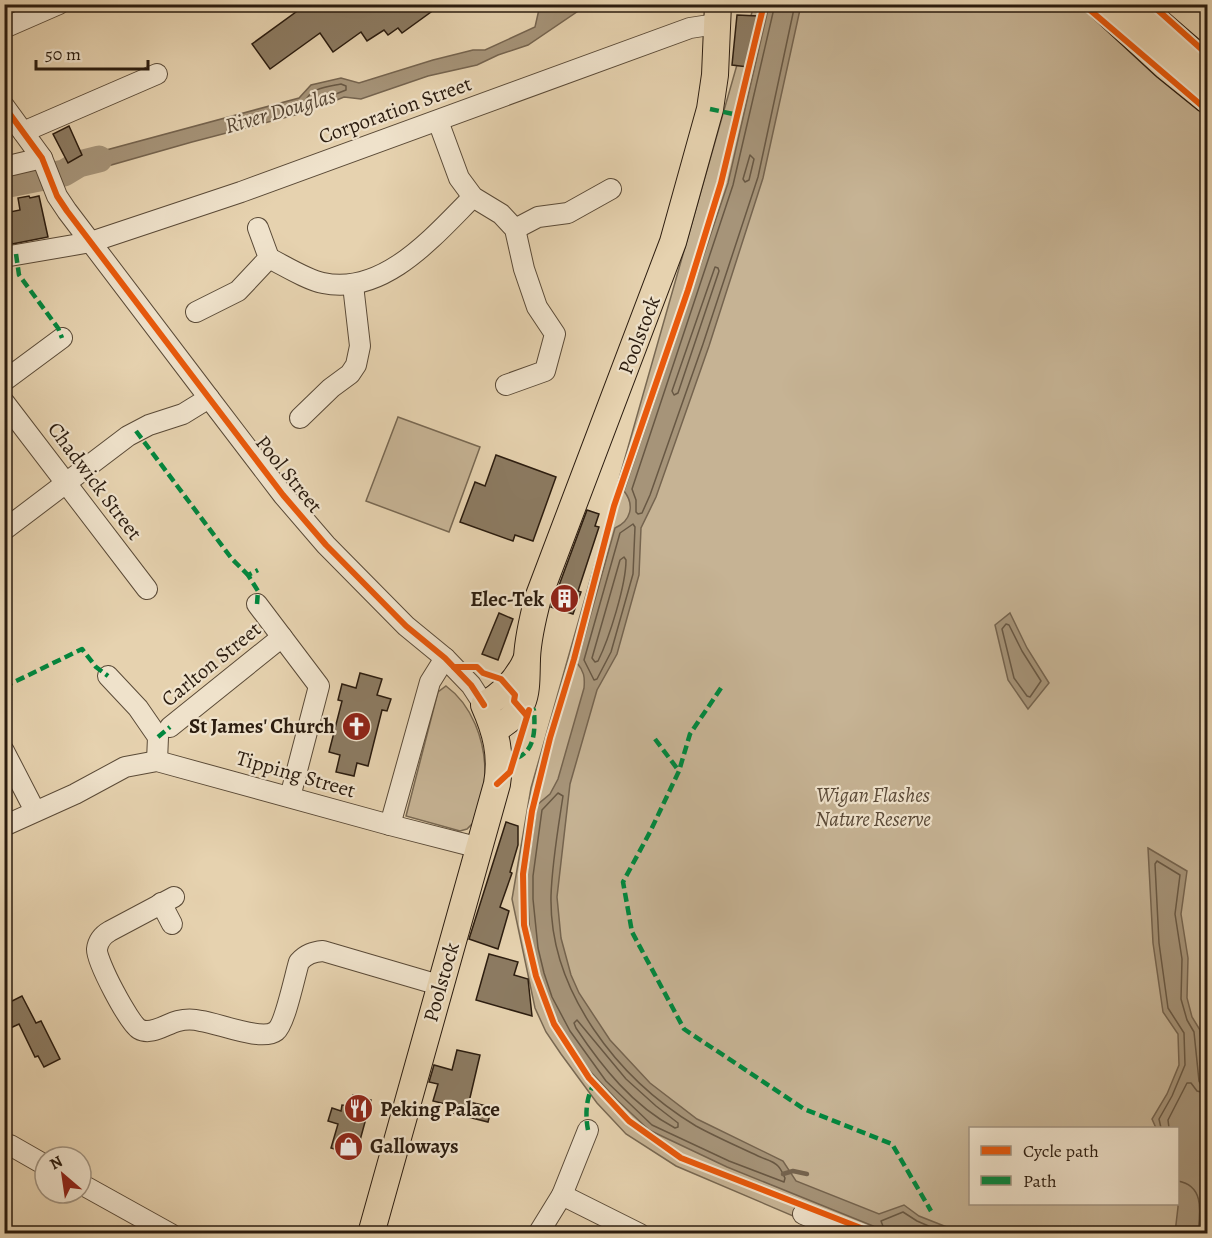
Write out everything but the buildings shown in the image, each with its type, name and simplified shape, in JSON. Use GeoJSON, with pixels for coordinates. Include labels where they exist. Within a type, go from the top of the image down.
{"type":"FeatureCollection","features":[{"type":"Feature","properties":{"kind":"highway"},"geometry":{"type":"LineString","coordinates":[[1101,4],[1208,98]]}},
{"type":"Feature","properties":{"kind":"highway"},"geometry":{"type":"LineString","coordinates":[[1134,4],[1208,68]]}},
{"type":"Feature","properties":{"kind":"main road","name":"Poolstock"},"geometry":{"type":"LineString","coordinates":[[494,730],[513,717],[525,698],[528,681],[527,658],[538,598],[674,242],[710,109],[715,75],[717,14]]}},
{"type":"Feature","properties":{"kind":"main road","name":"Poolstock"},"geometry":{"type":"LineString","coordinates":[[371,1233],[439,985],[480,848],[499,772],[499,750],[484,705],[516,679],[527,658]]}},
{"type":"Feature","properties":{"kind":"street"},"geometry":{"type":"LineString","coordinates":[[4,27],[59,4]]}},
{"type":"Feature","properties":{"kind":"street","name":"Corporation Street"},"geometry":{"type":"LineString","coordinates":[[4,257],[91,242],[241,192],[690,28],[717,14]]}},
{"type":"Feature","properties":{"kind":"street"},"geometry":{"type":"LineString","coordinates":[[23,132],[157,74]]}},
{"type":"Feature","properties":{"kind":"street","name":"Pool Street"},"geometry":{"type":"LineString","coordinates":[[4,106],[48,170],[57,196],[284,495],[326,545],[406,626],[445,658],[471,685],[484,705]]}},
{"type":"Feature","properties":{"kind":"street"},"geometry":{"type":"LineString","coordinates":[[438,121],[459,178],[472,197],[501,214],[515,229],[524,269],[537,307],[555,334],[545,371],[506,385]]}},
{"type":"Feature","properties":{"kind":"street"},"geometry":{"type":"LineString","coordinates":[[4,167],[48,170]]}},
{"type":"Feature","properties":{"kind":"street"},"geometry":{"type":"LineString","coordinates":[[515,229],[538,218],[568,213],[611,189]]}},
{"type":"Feature","properties":{"kind":"street"},"geometry":{"type":"LineString","coordinates":[[258,228],[269,258],[322,283],[353,285],[375,277],[414,253],[472,197]]}},
{"type":"Feature","properties":{"kind":"street"},"geometry":{"type":"LineString","coordinates":[[196,312],[238,291],[269,258]]}},
{"type":"Feature","properties":{"kind":"street"},"geometry":{"type":"LineString","coordinates":[[300,418],[331,388],[350,374],[356,365],[360,346],[353,285]]}},
{"type":"Feature","properties":{"kind":"street"},"geometry":{"type":"LineString","coordinates":[[4,381],[62,338]]}},
{"type":"Feature","properties":{"kind":"street"},"geometry":{"type":"LineString","coordinates":[[4,531],[128,436],[149,424],[183,414],[209,398]]}},
{"type":"Feature","properties":{"kind":"street","name":"Chadwick Street"},"geometry":{"type":"LineString","coordinates":[[4,402],[147,589]]}},
{"type":"Feature","properties":{"kind":"street"},"geometry":{"type":"LineString","coordinates":[[257,604],[319,686],[290,797]]}},
{"type":"Feature","properties":{"kind":"street","name":"Carlton Street"},"geometry":{"type":"LineString","coordinates":[[170,727],[282,637]]}},
{"type":"Feature","properties":{"kind":"street"},"geometry":{"type":"LineString","coordinates":[[390,825],[430,682],[445,658]]}},
{"type":"Feature","properties":{"kind":"street"},"geometry":{"type":"LineString","coordinates":[[108,676],[138,708],[158,737],[157,761]]}},
{"type":"Feature","properties":{"kind":"street"},"geometry":{"type":"LineString","coordinates":[[4,751],[35,811]]}},
{"type":"Feature","properties":{"kind":"street","name":"Tipping Street"},"geometry":{"type":"LineString","coordinates":[[4,826],[75,794],[125,767],[157,761],[480,848]]}},
{"type":"Feature","properties":{"kind":"street"},"geometry":{"type":"LineString","coordinates":[[172,924],[168,900],[104,935],[97,948],[97,956],[133,1025],[142,1031],[151,1031],[188,1019],[214,1023],[259,1035],[273,1033],[282,1024],[299,962],[303,957],[315,951],[323,951],[439,985]]}},
{"type":"Feature","properties":{"kind":"street"},"geometry":{"type":"LineString","coordinates":[[538,1233],[562,1195],[588,1130]]}},
{"type":"Feature","properties":{"kind":"street"},"geometry":{"type":"LineString","coordinates":[[4,1144],[33,1158]]}},
{"type":"Feature","properties":{"kind":"street"},"geometry":{"type":"LineString","coordinates":[[93,1191],[171,1233]]}},
{"type":"Feature","properties":{"kind":"street"},"geometry":{"type":"LineString","coordinates":[[562,1195],[640,1233]]}},
{"type":"Feature","properties":{"kind":"green space","name":"Wigan Flashes Nature Reserve"},"geometry":{"type":"Polygon","coordinates":[[[754,5],[1078,5],[1207,114],[1207,1233],[833,1233],[676,1166],[626,1134],[597,1103],[546,1032],[535,1008],[512,899],[531,788],[754,5]]]}},
{"type":"Feature","properties":{"kind":"green space"},"geometry":{"type":"Polygon","coordinates":[[[398,417],[480,447],[449,532],[366,501],[398,417]]]}},
{"type":"Feature","properties":{"kind":"green space"},"geometry":{"type":"Polygon","coordinates":[[[446,686],[470,713],[483,748],[484,785],[473,823],[467,829],[460,831],[406,816],[438,692],[446,686]]]}},
{"type":"Feature","properties":{"kind":"water"},"geometry":{"type":"Polygon","coordinates":[[[540,5],[587,5],[528,45],[477,65],[428,76],[361,99],[344,97],[310,111],[69,177],[64,166],[84,156],[299,98],[311,85],[341,78],[359,83],[433,60],[473,50],[485,50],[535,27],[540,5]]]}},
{"type":"Feature","properties":{"kind":"water"},"geometry":{"type":"Polygon","coordinates":[[[769,5],[801,5],[763,178],[709,346],[656,497],[641,528],[639,575],[617,654],[597,690],[570,784],[557,897],[561,938],[571,975],[579,993],[610,1040],[650,1083],[697,1119],[783,1161],[796,1181],[879,1214],[904,1205],[919,1216],[962,1233],[884,1233],[873,1226],[727,1167],[649,1130],[588,1069],[565,1035],[546,999],[532,949],[527,875],[537,805],[550,794],[558,779],[584,688],[583,674],[577,663],[615,528],[625,521],[630,512],[624,491],[728,183],[769,5]]]}},
{"type":"Feature","properties":{"kind":"water"},"geometry":{"type":"Polygon","coordinates":[[[21,171],[29,172],[33,184],[5,190],[4,175],[21,171]]]}},
{"type":"Feature","properties":{"kind":"water"},"geometry":{"type":"Polygon","coordinates":[[[1010,613],[1027,648],[1049,683],[1028,709],[1008,680],[995,625],[1010,613]]]}},
{"type":"Feature","properties":{"kind":"water"},"geometry":{"type":"Polygon","coordinates":[[[1148,848],[1187,871],[1181,914],[1188,958],[1187,998],[1192,1017],[1200,1030],[1207,1090],[1207,1233],[1175,1233],[1179,1205],[1179,1127],[1156,1127],[1152,1119],[1167,1094],[1179,1065],[1178,1034],[1163,1012],[1153,943],[1148,848]]]}},
{"type":"Feature","properties":{"kind":"waterway","name":"River Douglas"},"geometry":{"type":"LineString","coordinates":[[4,185],[64,173],[79,164],[99,159]]}},
{"type":"Feature","properties":{"kind":"waterway"},"geometry":{"type":"LineString","coordinates":[[783,1174],[793,1171],[807,1174]]}},
{"type":"Feature","properties":{"kind":"marked path"},"geometry":{"type":"LineString","coordinates":[[710,109],[738,115]]}},
{"type":"Feature","properties":{"kind":"marked path"},"geometry":{"type":"LineString","coordinates":[[16,254],[19,275],[58,328],[62,338]]}},
{"type":"Feature","properties":{"kind":"marked path"},"geometry":{"type":"LineString","coordinates":[[136,431],[232,559],[248,575]]}},
{"type":"Feature","properties":{"kind":"marked path"},"geometry":{"type":"LineString","coordinates":[[257,604],[258,591],[248,575],[258,570]]}},
{"type":"Feature","properties":{"kind":"marked path"},"geometry":{"type":"LineString","coordinates":[[4,687],[82,649],[96,667],[108,676]]}},
{"type":"Feature","properties":{"kind":"marked path"},"geometry":{"type":"LineString","coordinates":[[721,688],[690,734],[679,771],[623,882],[632,932],[684,1029],[804,1109],[892,1144],[931,1211]]}},
{"type":"Feature","properties":{"kind":"marked path"},"geometry":{"type":"LineString","coordinates":[[517,758],[528,750],[533,738],[534,710],[532,710]]}},
{"type":"Feature","properties":{"kind":"marked path"},"geometry":{"type":"LineString","coordinates":[[158,737],[170,727]]}},
{"type":"Feature","properties":{"kind":"marked path"},"geometry":{"type":"LineString","coordinates":[[655,739],[679,771]]}},
{"type":"Feature","properties":{"kind":"marked path"},"geometry":{"type":"LineString","coordinates":[[588,1130],[587,1106],[594,1084]]}},
{"type":"Feature","properties":{"kind":"cycle path"},"geometry":{"type":"LineString","coordinates":[[764,4],[721,183],[688,290],[614,506],[574,659],[550,738],[532,811],[523,874],[524,925],[536,976],[554,1024],[589,1078],[629,1121],[681,1158],[866,1230],[864,1234]]}},
{"type":"Feature","properties":{"kind":"cycle path"},"geometry":{"type":"LineString","coordinates":[[1083,4],[1208,111]]}},
{"type":"Feature","properties":{"kind":"cycle path"},"geometry":{"type":"LineString","coordinates":[[1151,4],[1208,55]]}},
{"type":"Feature","properties":{"kind":"cycle path"},"geometry":{"type":"LineString","coordinates":[[4,106],[42,158],[57,196],[67,211],[283,495],[326,545],[406,626],[445,658],[471,685],[484,705]]}},
{"type":"Feature","properties":{"kind":"cycle path"},"geometry":{"type":"LineString","coordinates":[[454,667],[477,667],[483,673],[501,679],[515,695],[514,701],[527,716]]}},
{"type":"Feature","properties":{"kind":"cycle path"},"geometry":{"type":"LineString","coordinates":[[497,784],[510,772],[529,710]]}},
{"type":"Feature","properties":{"kind":"place","name":"Elec-Tek"},"geometry":{"type":"Point","coordinates":[565,599]}},
{"type":"Feature","properties":{"kind":"place","name":"St James' Church"},"geometry":{"type":"Point","coordinates":[356,726]}},
{"type":"Feature","properties":{"kind":"place","name":"Peking Palace"},"geometry":{"type":"Point","coordinates":[359,1109]}},
{"type":"Feature","properties":{"kind":"place","name":"Galloways"},"geometry":{"type":"Point","coordinates":[349,1146]}}]}
